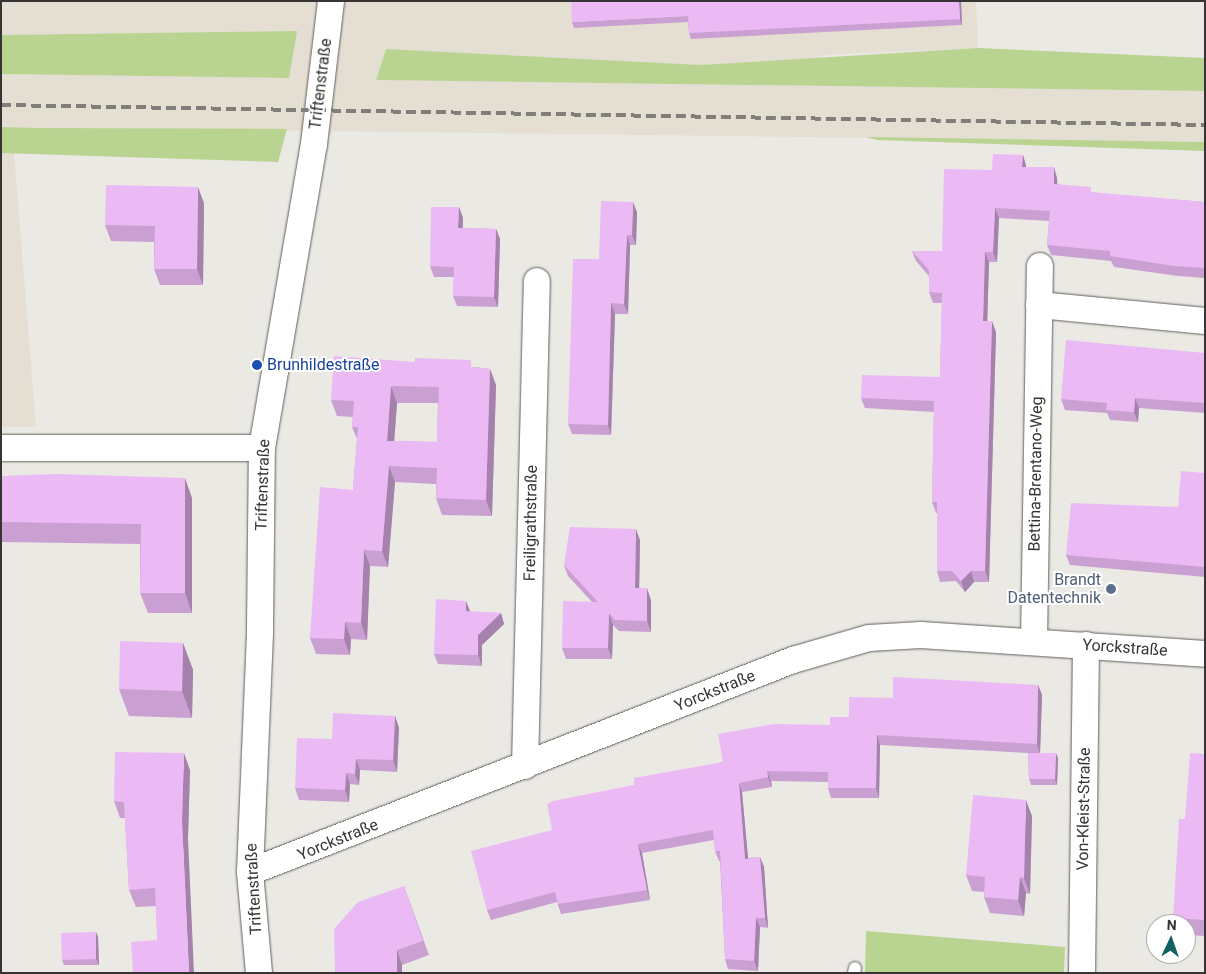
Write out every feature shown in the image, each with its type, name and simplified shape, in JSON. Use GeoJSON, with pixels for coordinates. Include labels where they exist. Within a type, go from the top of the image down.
{"type":"FeatureCollection","features":[{"type":"Feature","properties":{"kind":"street","name":"Triftenstraße"},"geometry":{"type":"LineString","coordinates":[[259,973],[250,872],[260,629],[262,448],[314,144],[332,1]]}},
{"type":"Feature","properties":{"kind":"street","name":"Bettina-Brentano-Weg"},"geometry":{"type":"LineString","coordinates":[[1034,642],[1040,266]]}},
{"type":"Feature","properties":{"kind":"street","name":"Freiligrathstraße"},"geometry":{"type":"LineString","coordinates":[[525,766],[537,280]]}},
{"type":"Feature","properties":{"kind":"street"},"geometry":{"type":"LineString","coordinates":[[1039,305],[1205,321]]}},
{"type":"Feature","properties":{"kind":"street"},"geometry":{"type":"LineString","coordinates":[[1,448],[262,448]]}},
{"type":"Feature","properties":{"kind":"street","name":"Yorckstraße"},"geometry":{"type":"LineString","coordinates":[[250,872],[793,660],[869,638],[921,635],[1205,654]]}},
{"type":"Feature","properties":{"kind":"street","name":"Von-Kleist-Straße"},"geometry":{"type":"LineString","coordinates":[[1082,973],[1086,645]]}},
{"type":"Feature","properties":{"kind":"shaded area"},"geometry":{"type":"Polygon","coordinates":[[[1,1],[976,1],[978,48],[823,55],[813,61],[701,65],[386,49],[376,80],[1205,91],[1205,142],[1,127],[1,74],[288,78],[296,31],[1,35],[1,1]]]}},
{"type":"Feature","properties":{"kind":"shaded area"},"geometry":{"type":"Polygon","coordinates":[[[1,153],[14,153],[36,427],[1,427],[1,153]]]}},
{"type":"Feature","properties":{"kind":"green space"},"geometry":{"type":"Polygon","coordinates":[[[297,31],[289,78],[1,74],[1,35],[297,31]]]}},
{"type":"Feature","properties":{"kind":"green space"},"geometry":{"type":"Polygon","coordinates":[[[978,48],[1205,58],[1205,91],[376,80],[386,49],[701,65],[978,48]]]}},
{"type":"Feature","properties":{"kind":"green space"},"geometry":{"type":"Polygon","coordinates":[[[1,127],[287,129],[278,162],[1,153],[1,127]]]}},
{"type":"Feature","properties":{"kind":"green space"},"geometry":{"type":"Polygon","coordinates":[[[866,137],[1205,142],[1205,151],[877,140],[866,137]]]}},
{"type":"Feature","properties":{"kind":"green space"},"geometry":{"type":"Polygon","coordinates":[[[866,931],[1065,947],[1064,973],[865,973],[866,931]]]}},
{"type":"Feature","properties":{"kind":"building"},"geometry":{"type":"Polygon","coordinates":[[[571,1],[959,1],[960,19],[689,33],[688,16],[572,22],[571,1]]]}},
{"type":"Feature","properties":{"kind":"building"},"geometry":{"type":"Polygon","coordinates":[[[993,154],[1023,155],[1022,167],[1054,167],[1054,184],[1091,187],[1091,192],[1205,202],[1205,268],[1174,266],[1110,256],[1110,251],[1047,245],[1050,211],[995,208],[993,252],[985,252],[983,321],[992,321],[985,571],[971,571],[961,581],[952,571],[937,571],[937,502],[932,502],[934,401],[861,398],[862,375],[940,377],[942,293],[929,292],[929,270],[912,251],[942,251],[944,169],[992,170],[993,154]]]}},
{"type":"Feature","properties":{"kind":"building"},"geometry":{"type":"Polygon","coordinates":[[[106,185],[198,187],[197,269],[154,269],[155,226],[105,225],[106,185]]]}},
{"type":"Feature","properties":{"kind":"building"},"geometry":{"type":"Polygon","coordinates":[[[601,201],[633,202],[632,235],[627,235],[624,304],[611,303],[608,425],[568,424],[573,259],[599,259],[601,201]]]}},
{"type":"Feature","properties":{"kind":"building"},"geometry":{"type":"Polygon","coordinates":[[[431,207],[459,207],[458,228],[496,229],[494,297],[453,296],[454,267],[430,266],[431,207]]]}},
{"type":"Feature","properties":{"kind":"building"},"geometry":{"type":"Polygon","coordinates":[[[1066,340],[1205,353],[1205,403],[1135,398],[1134,412],[1106,410],[1107,403],[1061,399],[1066,340]]]}},
{"type":"Feature","properties":{"kind":"building"},"geometry":{"type":"Polygon","coordinates":[[[334,356],[415,362],[415,358],[471,360],[471,367],[490,369],[486,500],[436,498],[437,468],[389,466],[382,551],[364,550],[361,623],[345,622],[344,639],[310,638],[320,487],[353,490],[358,427],[352,427],[354,401],[331,400],[334,356]],[[391,386],[387,441],[437,442],[439,387],[391,386]]]}},
{"type":"Feature","properties":{"kind":"building"},"geometry":{"type":"Polygon","coordinates":[[[1181,471],[1205,473],[1205,567],[1066,555],[1071,503],[1178,507],[1181,471]]]}},
{"type":"Feature","properties":{"kind":"building"},"geometry":{"type":"Polygon","coordinates":[[[57,474],[185,478],[185,593],[140,593],[141,524],[1,522],[1,476],[57,474]]]}},
{"type":"Feature","properties":{"kind":"building"},"geometry":{"type":"Polygon","coordinates":[[[570,527],[636,529],[635,588],[647,588],[647,621],[615,620],[609,613],[608,648],[562,648],[563,601],[598,602],[564,565],[570,527]]]}},
{"type":"Feature","properties":{"kind":"building"},"geometry":{"type":"Polygon","coordinates":[[[436,599],[466,601],[466,611],[501,613],[478,635],[478,655],[434,654],[436,599]]]}},
{"type":"Feature","properties":{"kind":"building"},"geometry":{"type":"Polygon","coordinates":[[[120,641],[183,643],[182,691],[119,689],[120,641]]]}},
{"type":"Feature","properties":{"kind":"building"},"geometry":{"type":"Polygon","coordinates":[[[893,677],[1038,685],[1037,744],[877,735],[876,788],[828,788],[828,772],[767,771],[768,777],[739,783],[745,859],[760,857],[765,918],[756,918],[754,961],[725,959],[720,851],[715,851],[713,830],[638,844],[647,890],[558,904],[555,892],[487,910],[471,851],[552,830],[547,804],[553,801],[634,785],[634,778],[723,762],[718,734],[774,724],[830,725],[830,717],[849,717],[849,697],[893,698],[893,677]]]}},
{"type":"Feature","properties":{"kind":"building"},"geometry":{"type":"Polygon","coordinates":[[[333,713],[395,716],[393,760],[356,759],[355,774],[346,773],[345,790],[295,788],[297,738],[332,739],[333,713]]]}},
{"type":"Feature","properties":{"kind":"building"},"geometry":{"type":"Polygon","coordinates":[[[115,752],[184,753],[182,821],[189,973],[133,973],[131,942],[157,940],[155,888],[129,890],[124,802],[114,801],[115,752]]]}},
{"type":"Feature","properties":{"kind":"building"},"geometry":{"type":"Polygon","coordinates":[[[1028,753],[1056,753],[1055,779],[1029,779],[1028,753]]]}},
{"type":"Feature","properties":{"kind":"building"},"geometry":{"type":"Polygon","coordinates":[[[1190,753],[1205,754],[1205,920],[1196,919],[1196,914],[1173,914],[1179,819],[1185,819],[1190,753]]]}},
{"type":"Feature","properties":{"kind":"building"},"geometry":{"type":"Polygon","coordinates":[[[973,795],[1026,800],[1024,878],[1020,877],[1018,900],[984,897],[985,877],[966,875],[973,795]]]}},
{"type":"Feature","properties":{"kind":"building"},"geometry":{"type":"Polygon","coordinates":[[[404,886],[423,941],[397,950],[397,973],[335,973],[334,929],[358,902],[404,886]]]}},
{"type":"Feature","properties":{"kind":"building"},"geometry":{"type":"Polygon","coordinates":[[[96,932],[96,959],[62,960],[61,933],[96,932]]]}},
{"type":"Feature","properties":{"kind":"railway"},"geometry":{"type":"LineString","coordinates":[[1,105],[1205,125]]}},
{"type":"Feature","properties":{"kind":"place","name":"Brunhildestraße"},"geometry":{"type":"Point","coordinates":[257,365]}},
{"type":"Feature","properties":{"kind":"place","name":"Brandt Datentechnik"},"geometry":{"type":"Point","coordinates":[1111,589]}}]}
